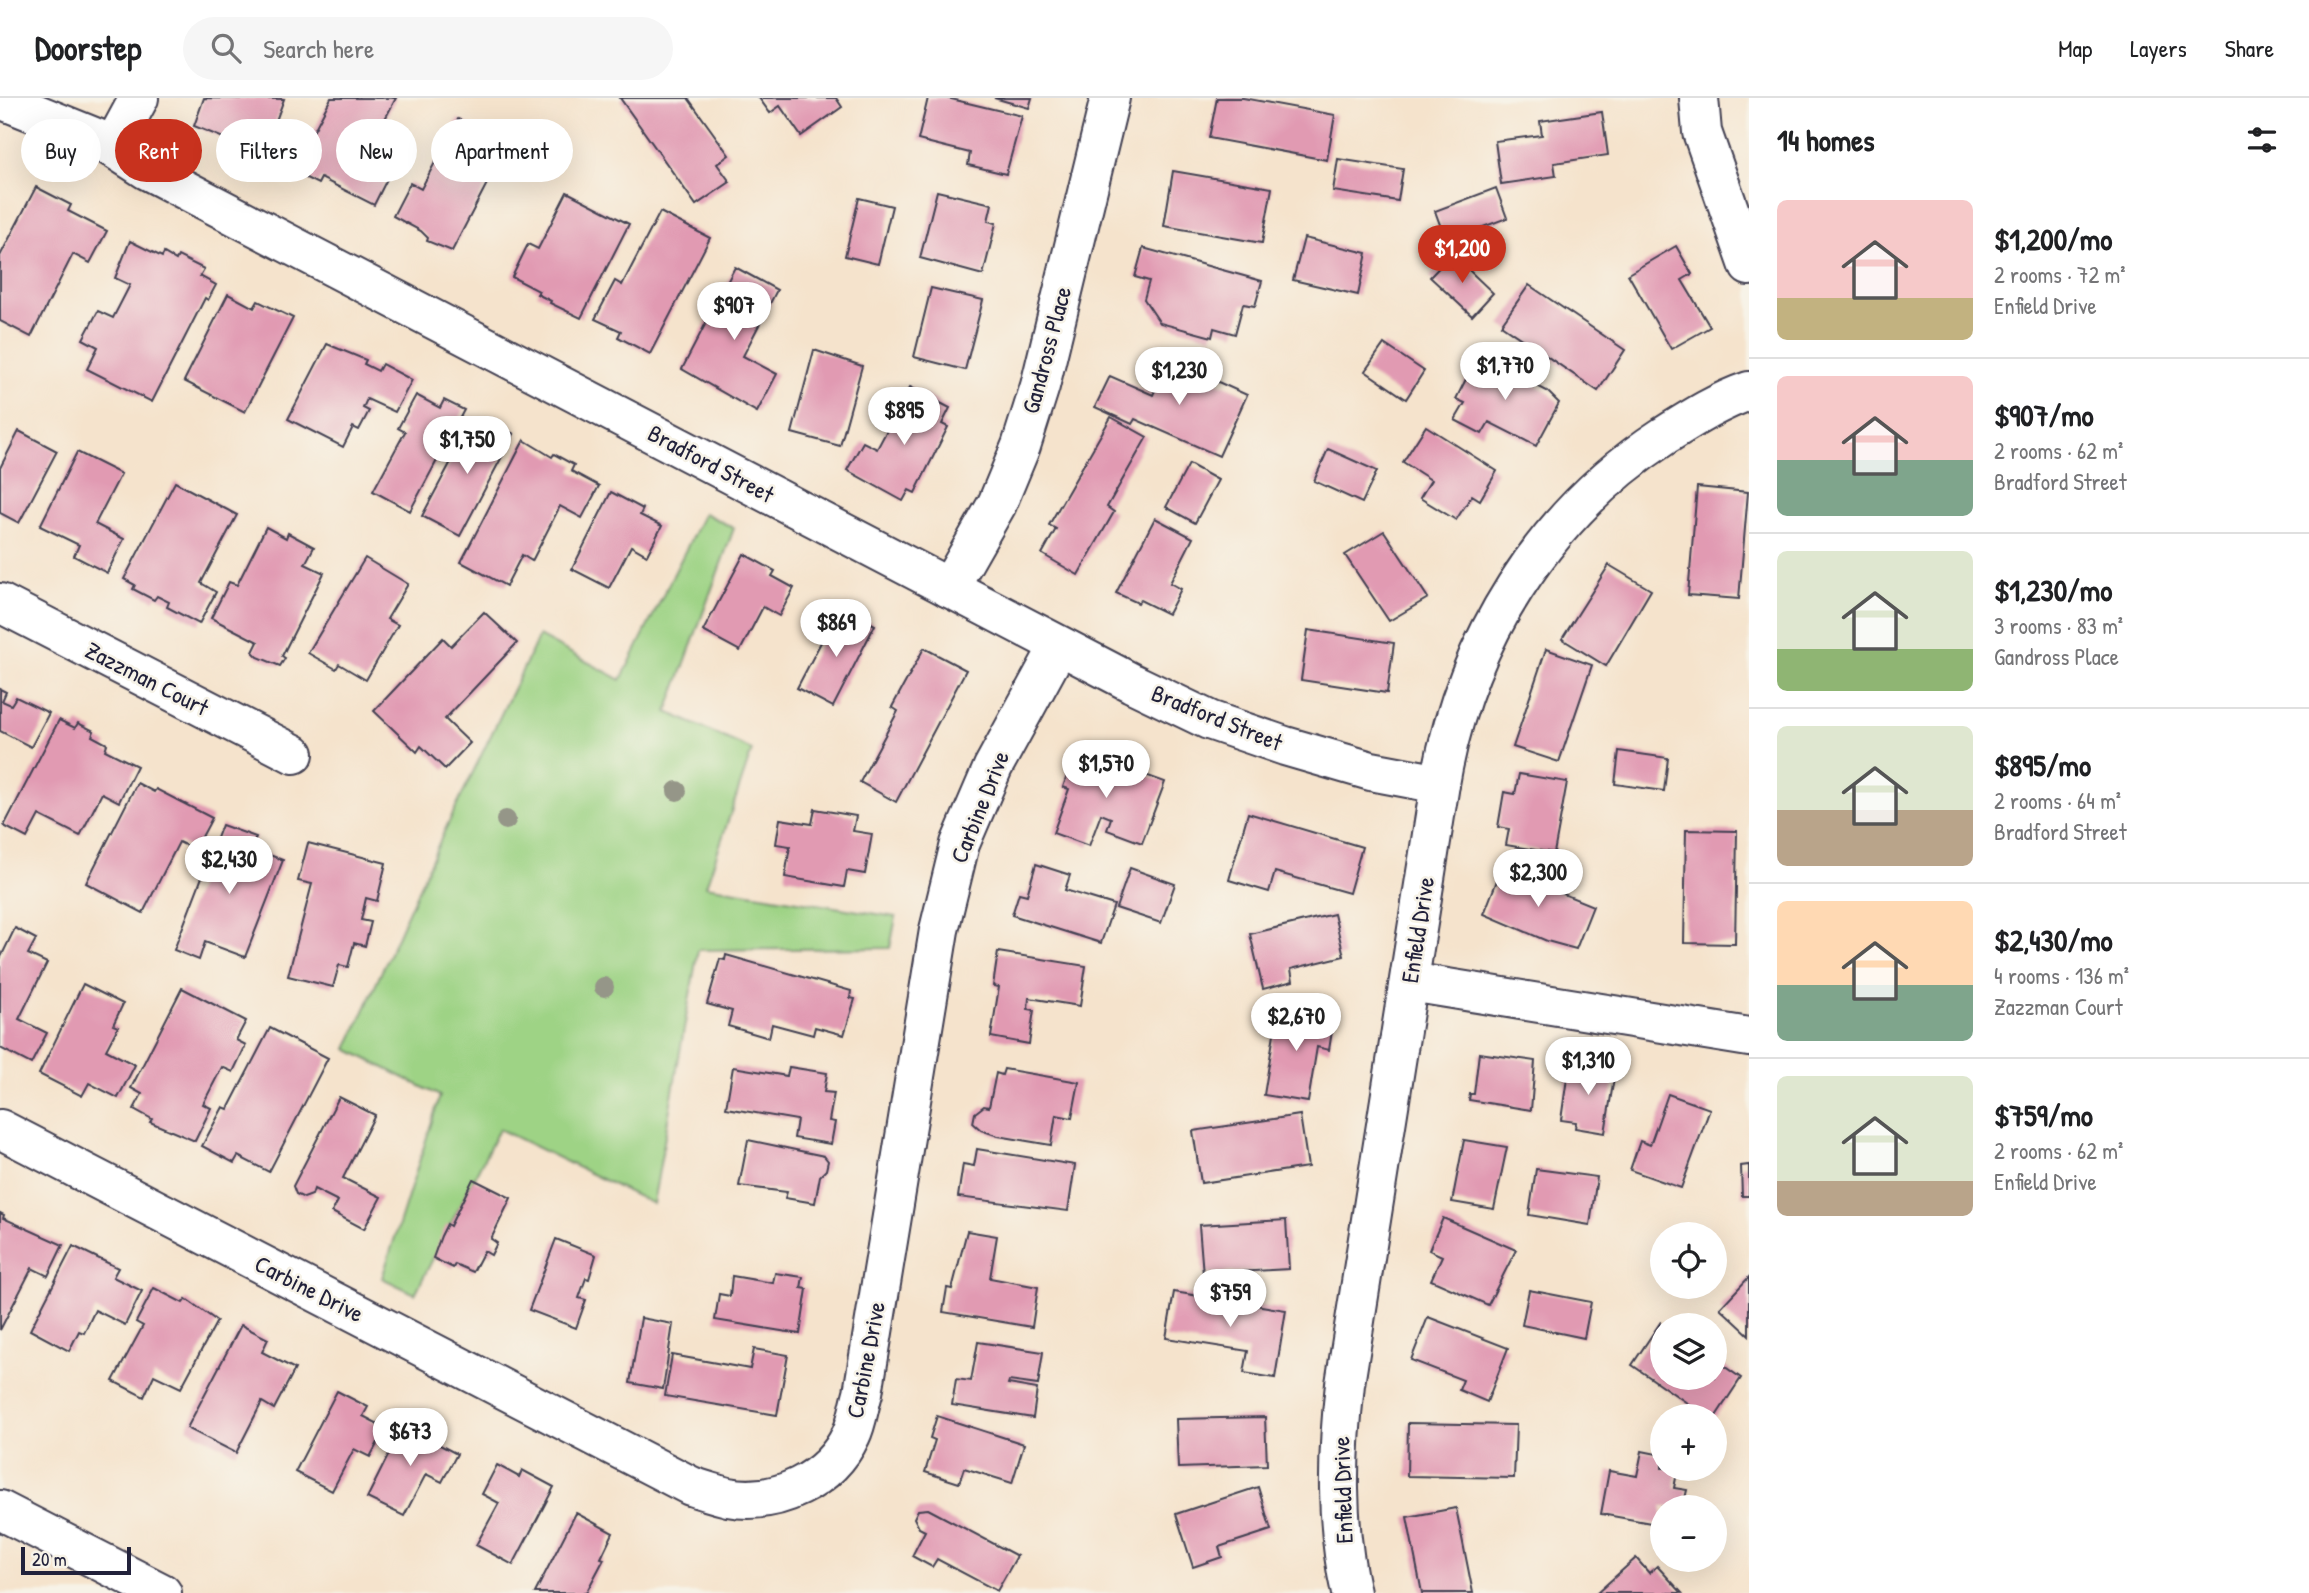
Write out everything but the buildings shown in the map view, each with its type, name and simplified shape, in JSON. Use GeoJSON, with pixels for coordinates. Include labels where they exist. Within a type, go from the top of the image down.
{"type":"FeatureCollection","features":[{"type":"Feature","properties":{"kind":"street"},"geometry":{"type":"LineString","coordinates":[[112,148],[139,98]]}},
{"type":"Feature","properties":{"kind":"street","name":"Gandross Place"},"geometry":{"type":"LineString","coordinates":[[949,588],[997,504],[1021,446],[1040,386],[1110,98]]}},
{"type":"Feature","properties":{"kind":"street"},"geometry":{"type":"LineString","coordinates":[[1699,98],[1702,132],[1749,266]]}},
{"type":"Feature","properties":{"kind":"street","name":"Bradford Street"},"geometry":{"type":"LineString","coordinates":[[0,99],[112,148],[160,176],[1059,646],[1209,720],[1371,771],[1440,784]]}},
{"type":"Feature","properties":{"kind":"street","name":"Enfield Drive"},"geometry":{"type":"LineString","coordinates":[[1352,1593],[1340,1520],[1337,1457],[1345,1384],[1440,784],[1459,701],[1477,655],[1504,603],[1536,556],[1581,502],[1631,458],[1692,418],[1749,391]]}},
{"type":"Feature","properties":{"kind":"street","name":"Zazzman Court"},"geometry":{"type":"LineString","coordinates":[[0,603],[294,754]]}},
{"type":"Feature","properties":{"kind":"street","name":"Carbine Drive"},"geometry":{"type":"LineString","coordinates":[[0,1129],[691,1486],[730,1497],[773,1496],[804,1485],[832,1464],[851,1435],[863,1393],[939,930],[960,844],[993,767],[1059,646]]}},
{"type":"Feature","properties":{"kind":"street"},"geometry":{"type":"LineString","coordinates":[[1410,982],[1749,1037]]}},
{"type":"Feature","properties":{"kind":"street"},"geometry":{"type":"LineString","coordinates":[[0,1510],[162,1593]]}},
{"type":"Feature","properties":{"kind":"green space"},"geometry":{"type":"Polygon","coordinates":[[[704,513],[734,528],[667,712],[752,750],[706,886],[896,917],[890,948],[698,950],[653,1204],[499,1129],[415,1294],[382,1278],[440,1096],[347,1049],[444,832],[539,636],[621,680],[704,513]]]}}]}
